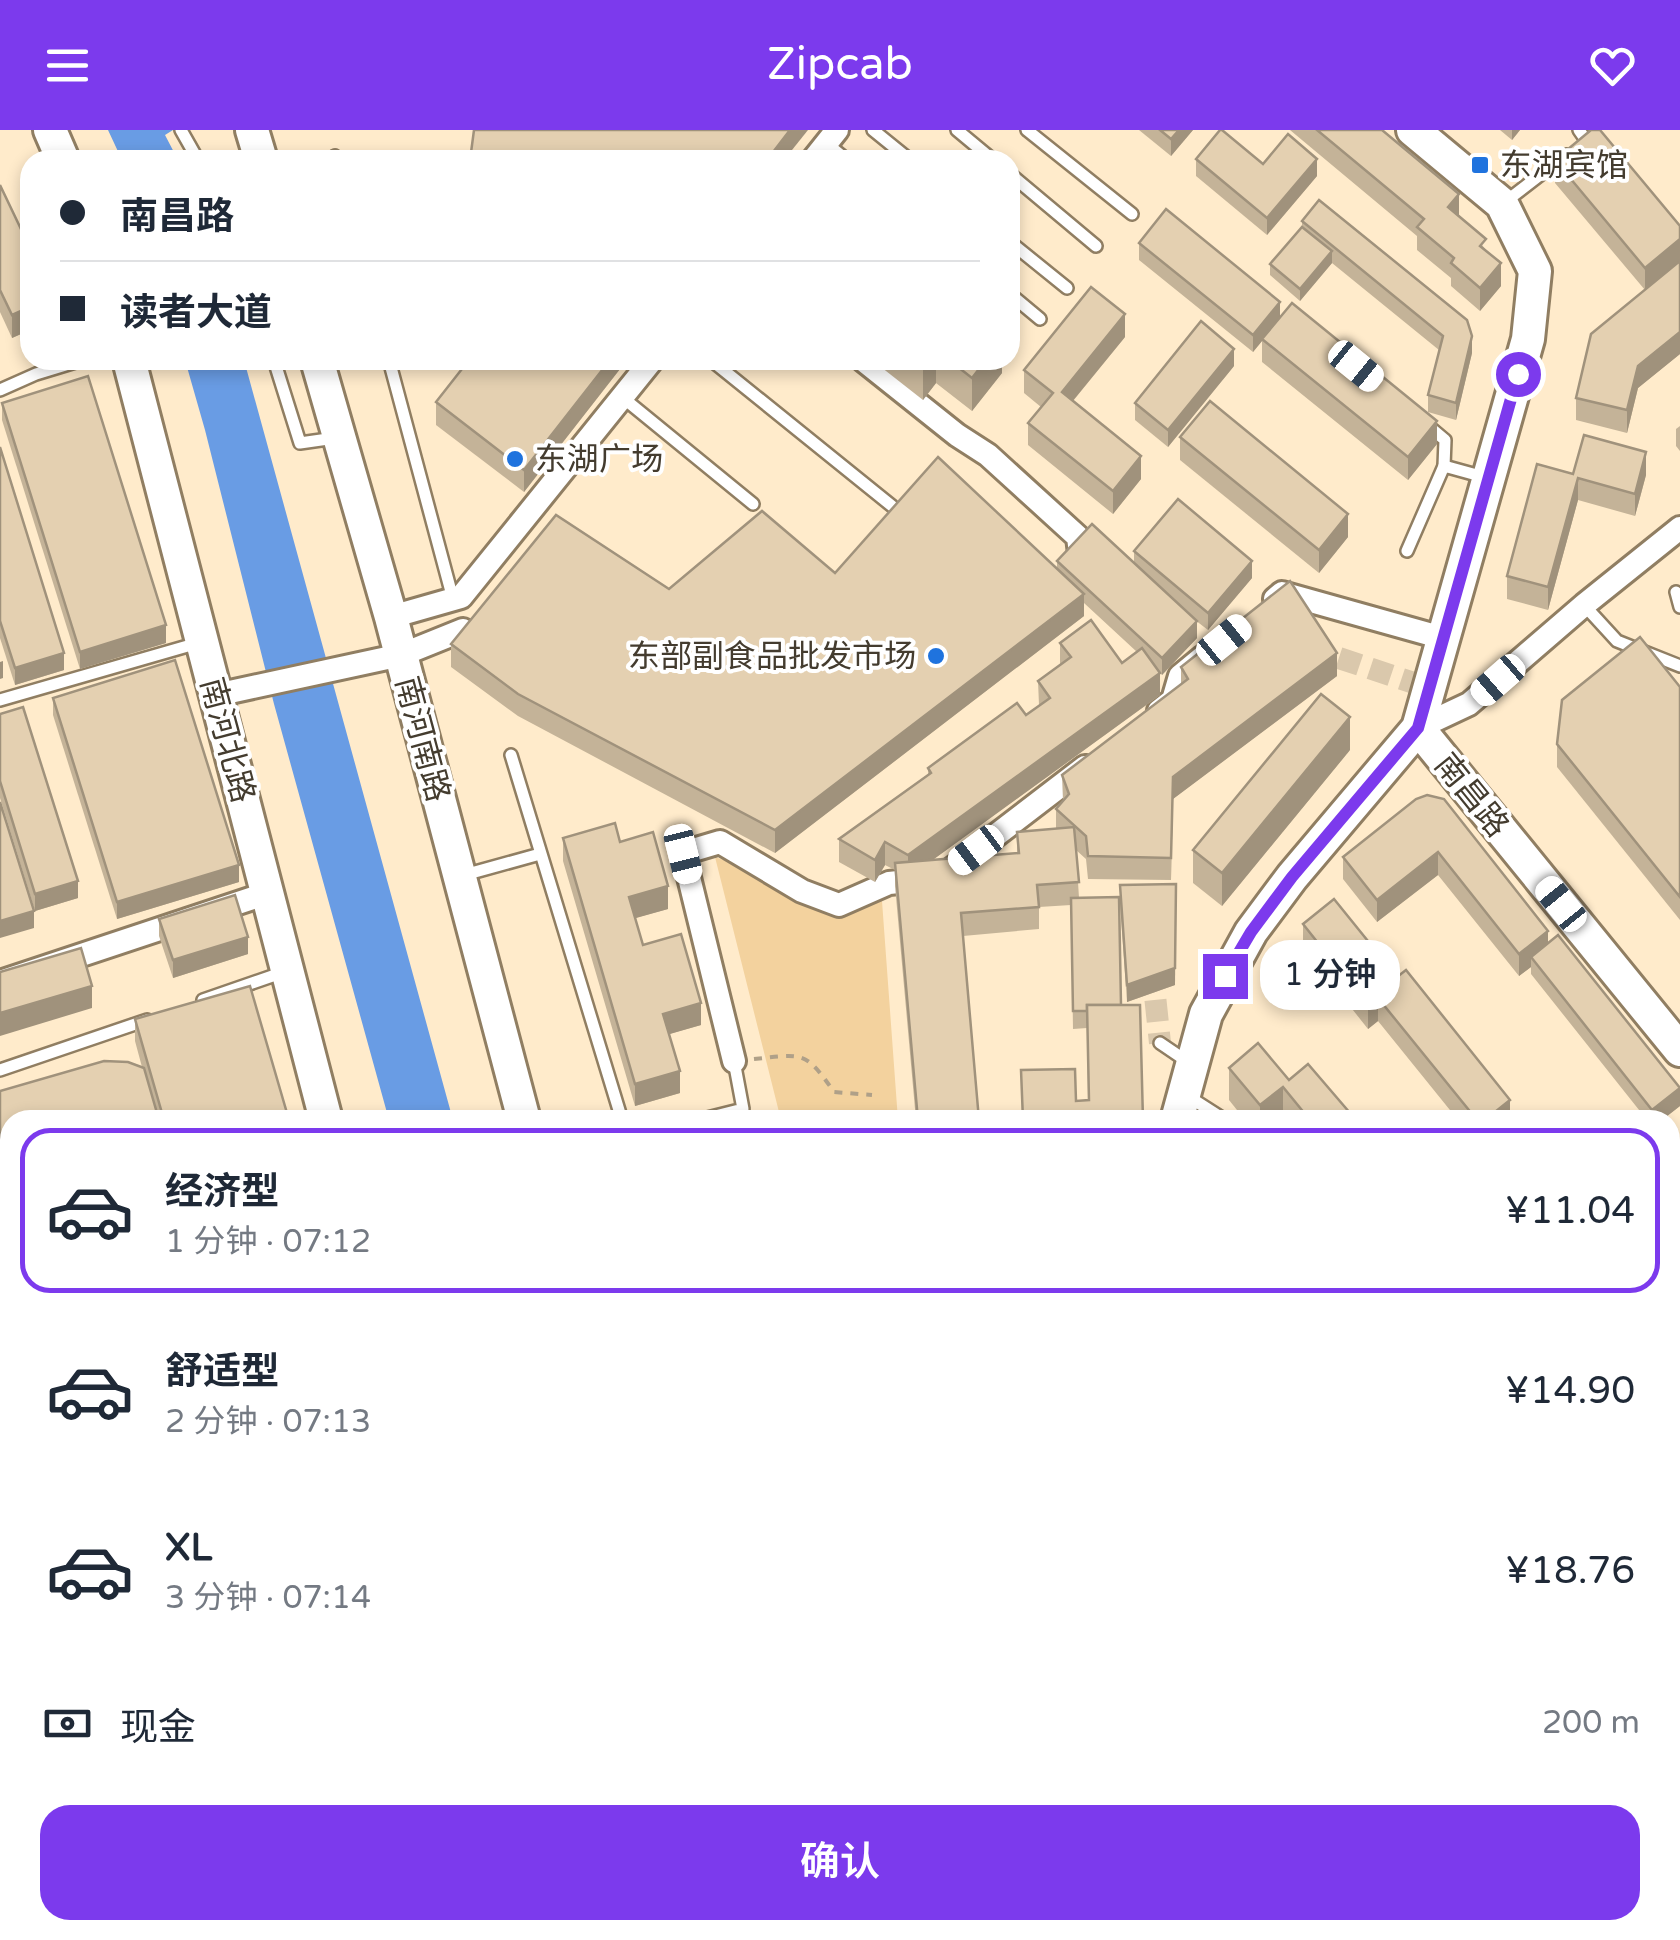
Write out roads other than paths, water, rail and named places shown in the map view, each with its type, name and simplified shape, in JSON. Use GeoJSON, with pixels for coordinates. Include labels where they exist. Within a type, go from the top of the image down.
{"type":"FeatureCollection","features":[{"type":"Feature","properties":{"kind":"street","name":"南昌路"},"geometry":{"type":"LineString","coordinates":[[1413,130],[1502,204],[1535,272],[1528,338],[1418,728],[1680,1050]]}},
{"type":"Feature","properties":{"kind":"street","name":"南河北路"},"geometry":{"type":"LineString","coordinates":[[132,370],[323,1110]]}},
{"type":"Feature","properties":{"kind":"street","name":"南河南路"},"geometry":{"type":"LineString","coordinates":[[320,370],[391,617],[521,1110]]}},
{"type":"Feature","properties":{"kind":"street"},"geometry":{"type":"LineString","coordinates":[[391,617],[460,597],[644,370]]}},
{"type":"Feature","properties":{"kind":"street"},"geometry":{"type":"LineString","coordinates":[[875,370],[988,455],[1078,537],[1073,568],[1110,588]]}},
{"type":"Feature","properties":{"kind":"street"},"geometry":{"type":"LineString","coordinates":[[1184,1093],[1206,1014],[1251,932],[1292,877],[1418,728],[1469,704],[1680,528]]}},
{"type":"Feature","properties":{"kind":"street"},"geometry":{"type":"LineString","coordinates":[[1253,617],[1282,593],[1443,638]]}},
{"type":"Feature","properties":{"kind":"street"},"geometry":{"type":"LineString","coordinates":[[216,694],[401,655],[464,630],[510,663]]}},
{"type":"Feature","properties":{"kind":"street"},"geometry":{"type":"LineString","coordinates":[[1143,723],[1173,700],[1180,676],[1224,640]]}},
{"type":"Feature","properties":{"kind":"street"},"geometry":{"type":"LineString","coordinates":[[734,1060],[683,854],[720,842],[802,891],[839,906],[889,883],[948,872],[1098,757]]}},
{"type":"Feature","properties":{"kind":"street"},"geometry":{"type":"LineString","coordinates":[[0,982],[268,893]]}},
{"type":"Feature","properties":{"kind":"lane"},"geometry":{"type":"LineString","coordinates":[[873,130],[898,150]]}},
{"type":"Feature","properties":{"kind":"lane"},"geometry":{"type":"LineString","coordinates":[[957,130],[981,150]]}},
{"type":"Feature","properties":{"kind":"lane"},"geometry":{"type":"LineString","coordinates":[[1028,130],[1132,214]]}},
{"type":"Feature","properties":{"kind":"lane"},"geometry":{"type":"LineString","coordinates":[[1502,204],[1583,135],[1600,130]]}},
{"type":"Feature","properties":{"kind":"lane"},"geometry":{"type":"LineString","coordinates":[[1020,182],[1096,246]]}},
{"type":"Feature","properties":{"kind":"lane"},"geometry":{"type":"LineString","coordinates":[[1020,250],[1066,288]]}},
{"type":"Feature","properties":{"kind":"lane"},"geometry":{"type":"LineString","coordinates":[[1020,302],[1040,319]]}},
{"type":"Feature","properties":{"kind":"lane"},"geometry":{"type":"LineString","coordinates":[[0,390],[49,370]]}},
{"type":"Feature","properties":{"kind":"lane"},"geometry":{"type":"LineString","coordinates":[[277,370],[300,443],[339,438]]}},
{"type":"Feature","properties":{"kind":"lane"},"geometry":{"type":"LineString","coordinates":[[392,370],[454,600]]}},
{"type":"Feature","properties":{"kind":"lane"},"geometry":{"type":"LineString","coordinates":[[723,370],[892,506]]}},
{"type":"Feature","properties":{"kind":"lane"},"geometry":{"type":"LineString","coordinates":[[622,397],[753,504]]}},
{"type":"Feature","properties":{"kind":"lane"},"geometry":{"type":"LineString","coordinates":[[1407,551],[1444,466],[1445,440],[1415,415]]}},
{"type":"Feature","properties":{"kind":"lane"},"geometry":{"type":"LineString","coordinates":[[1444,466],[1488,478]]}},
{"type":"Feature","properties":{"kind":"lane"},"geometry":{"type":"LineString","coordinates":[[1676,592],[1680,607]]}},
{"type":"Feature","properties":{"kind":"lane"},"geometry":{"type":"LineString","coordinates":[[1584,605],[1617,641],[1680,666]]}},
{"type":"Feature","properties":{"kind":"lane"},"geometry":{"type":"LineString","coordinates":[[0,700],[202,642]]}},
{"type":"Feature","properties":{"kind":"lane"},"geometry":{"type":"LineString","coordinates":[[511,755],[619,1110]]}},
{"type":"Feature","properties":{"kind":"lane"},"geometry":{"type":"LineString","coordinates":[[460,876],[540,854]]}},
{"type":"Feature","properties":{"kind":"lane"},"geometry":{"type":"LineString","coordinates":[[198,1002],[288,971]]}},
{"type":"Feature","properties":{"kind":"lane"},"geometry":{"type":"LineString","coordinates":[[0,1070],[162,1014]]}},
{"type":"Feature","properties":{"kind":"lane"},"geometry":{"type":"LineString","coordinates":[[1160,1043],[1184,1093],[1210,1110]]}},
{"type":"Feature","properties":{"kind":"lane"},"geometry":{"type":"LineString","coordinates":[[734,1060],[744,1110]]}},
{"type":"Feature","properties":{"kind":"water"},"geometry":{"type":"Polygon","coordinates":[[[108,130],[173,130],[165,135],[173,150],[117,150],[108,130]]]}},
{"type":"Feature","properties":{"kind":"water"},"geometry":{"type":"Polygon","coordinates":[[[188,370],[247,370],[450,1110],[386,1110],[274,704],[188,370]]]}},
{"type":"Feature","properties":{"kind":"tunnel"},"geometry":{"type":"LineString","coordinates":[[1306,656],[1336,657],[1429,688]]}},
{"type":"Feature","properties":{"kind":"tunnel"},"geometry":{"type":"LineString","coordinates":[[1152,967],[1160,1043]]}},
{"type":"Feature","properties":{"kind":"place","name":"东湖宾馆"},"geometry":{"type":"Point","coordinates":[1480,165]}},
{"type":"Feature","properties":{"kind":"place","name":"东湖广场"},"geometry":{"type":"Point","coordinates":[515,459]}},
{"type":"Feature","properties":{"kind":"place","name":"东部副食品批发市场"},"geometry":{"type":"Point","coordinates":[936,656]}}]}
